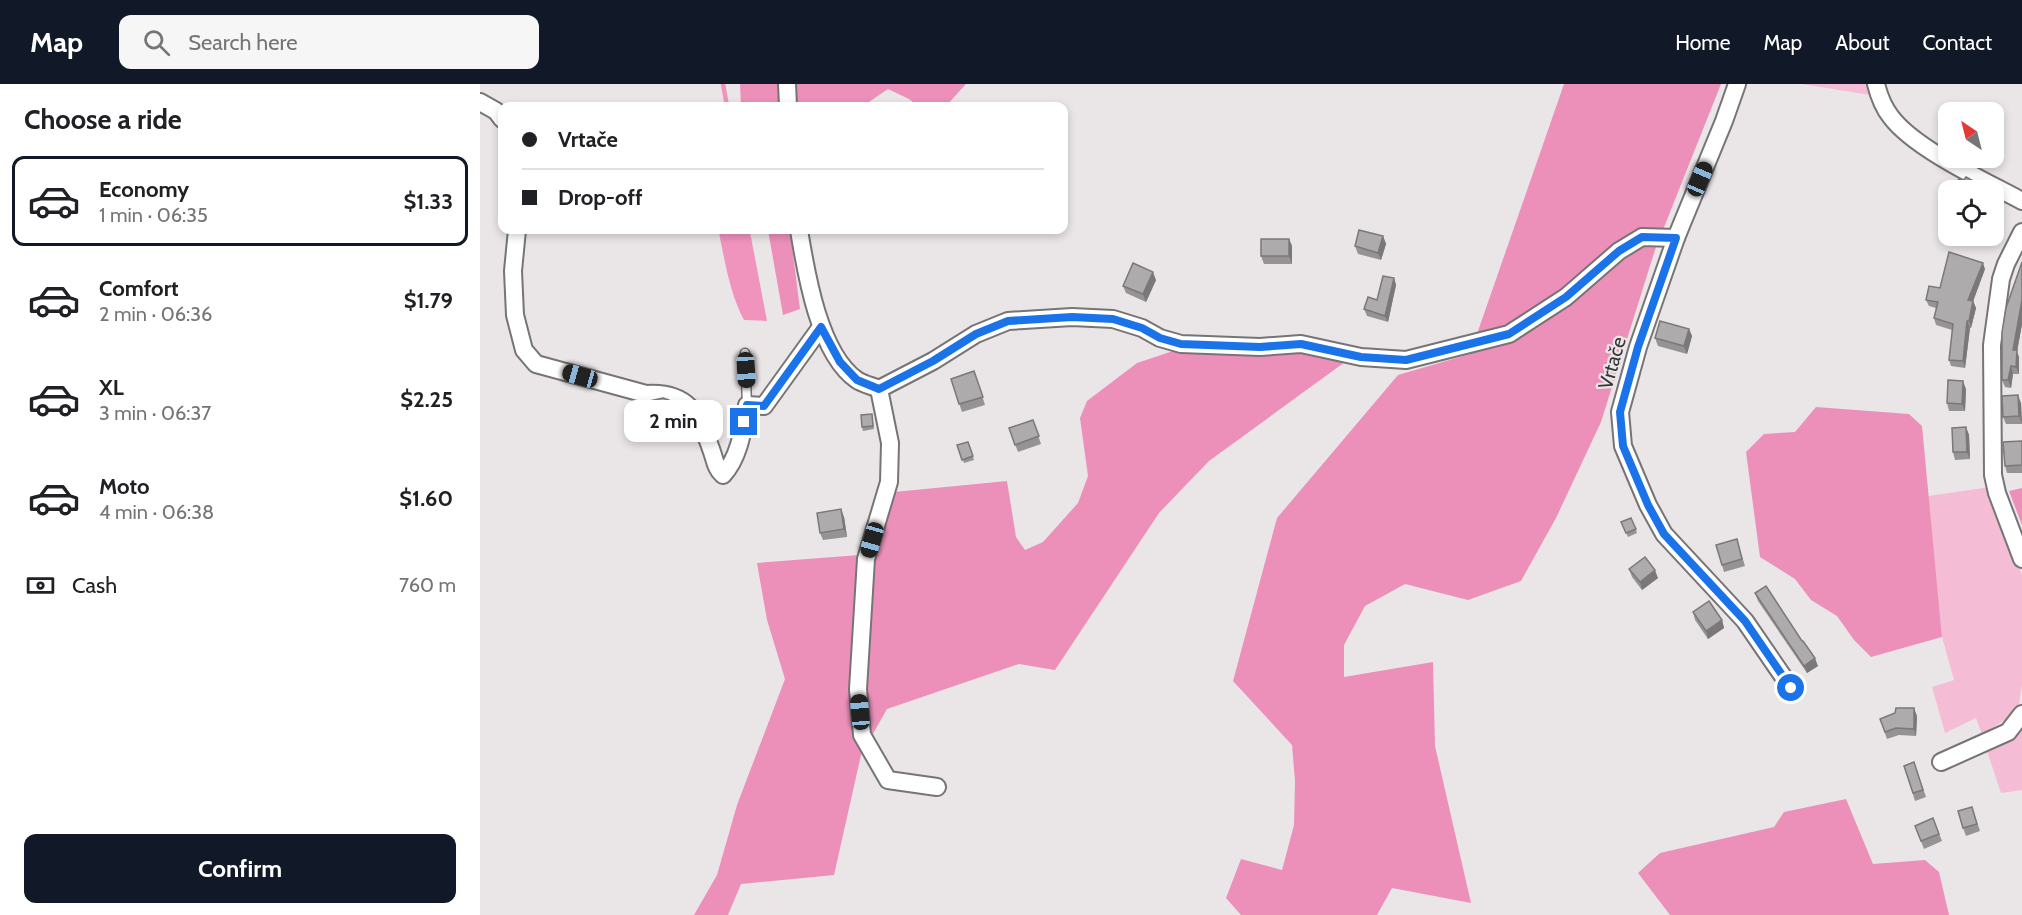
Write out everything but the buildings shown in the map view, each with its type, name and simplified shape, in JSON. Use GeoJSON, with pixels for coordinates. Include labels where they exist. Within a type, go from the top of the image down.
{"type":"FeatureCollection","features":[{"type":"Feature","properties":{"kind":"street"},"geometry":{"type":"LineString","coordinates":[[787,84],[788,102]]}},
{"type":"Feature","properties":{"kind":"street","name":"Vrtače"},"geometry":{"type":"LineString","coordinates":[[1737,84],[1676,238],[1638,347],[1620,412],[1623,446],[1648,505],[1664,534],[1745,621],[1791,688]]}},
{"type":"Feature","properties":{"kind":"street"},"geometry":{"type":"LineString","coordinates":[[1876,84],[1881,102],[1890,117],[1903,131],[1943,158],[2022,201]]}},
{"type":"Feature","properties":{"kind":"street"},"geometry":{"type":"LineString","coordinates":[[480,102],[498,114]]}},
{"type":"Feature","properties":{"kind":"street"},"geometry":{"type":"LineString","coordinates":[[2022,232],[2001,279],[1992,357],[1993,475],[1997,493],[2022,559]]}},
{"type":"Feature","properties":{"kind":"street"},"geometry":{"type":"LineString","coordinates":[[517,234],[513,271],[515,315],[524,350],[536,364],[646,394],[663,393],[682,399],[698,417],[717,470],[723,475],[731,466],[741,438],[747,405],[764,406],[821,327]]}},
{"type":"Feature","properties":{"kind":"street"},"geometry":{"type":"LineString","coordinates":[[800,234],[821,327],[840,362],[857,380],[879,389],[933,361],[976,334],[1008,321],[1072,317],[1113,319],[1181,344],[1260,347],[1301,344],[1361,357],[1406,360],[1509,334],[1566,297],[1619,251],[1642,237],[1676,238]]}},
{"type":"Feature","properties":{"kind":"street"},"geometry":{"type":"LineString","coordinates":[[879,389],[890,443],[888,482],[866,559],[858,688],[862,735],[888,780],[937,787]]}},
{"type":"Feature","properties":{"kind":"street"},"geometry":{"type":"LineString","coordinates":[[1941,762],[2008,732],[2022,714]]}},
{"type":"Feature","properties":{"kind":"lane"},"geometry":{"type":"LineString","coordinates":[[745,353],[747,405]]}},
{"type":"Feature","properties":{"kind":"shaded area"},"geometry":{"type":"Polygon","coordinates":[[[740,84],[966,84],[950,102],[913,102],[888,89],[869,102],[741,102],[740,84]]]}},
{"type":"Feature","properties":{"kind":"shaded area"},"geometry":{"type":"Polygon","coordinates":[[[1564,84],[1721,84],[1655,250],[1601,422],[1556,518],[1521,581],[1468,600],[1405,584],[1365,606],[1344,645],[1344,677],[1433,662],[1435,746],[1471,903],[1392,888],[1377,915],[1241,915],[1226,898],[1241,859],[1282,870],[1294,825],[1295,781],[1292,745],[1233,681],[1277,518],[1398,375],[1470,354],[1564,84]]]}},
{"type":"Feature","properties":{"kind":"shaded area"},"geometry":{"type":"Polygon","coordinates":[[[1802,84],[1867,84],[1870,95],[1802,84]]]}},
{"type":"Feature","properties":{"kind":"shaded area"},"geometry":{"type":"Polygon","coordinates":[[[719,234],[750,234],[767,321],[744,320],[728,278],[719,234]]]}},
{"type":"Feature","properties":{"kind":"shaded area"},"geometry":{"type":"Polygon","coordinates":[[[769,234],[791,234],[800,309],[783,315],[769,234]]]}},
{"type":"Feature","properties":{"kind":"shaded area"},"geometry":{"type":"Polygon","coordinates":[[[1179,349],[1297,350],[1345,362],[1209,461],[1159,513],[1055,670],[1019,664],[887,709],[861,755],[834,875],[741,884],[728,915],[694,915],[717,875],[737,805],[785,679],[767,620],[757,563],[872,554],[894,492],[1007,481],[1016,537],[1025,550],[1043,542],[1078,503],[1088,476],[1080,418],[1087,401],[1137,363],[1179,349]]]}},
{"type":"Feature","properties":{"kind":"shaded area"},"geometry":{"type":"Polygon","coordinates":[[[1816,407],[1909,414],[1922,426],[1942,637],[1871,657],[1854,640],[1837,616],[1811,600],[1795,579],[1760,557],[1746,452],[1764,434],[1795,432],[1816,407]]]}},
{"type":"Feature","properties":{"kind":"shaded area"},"geometry":{"type":"Polygon","coordinates":[[[1990,487],[2022,575],[2022,684],[2018,711],[1982,735],[1976,718],[1945,733],[1932,687],[1954,680],[1942,637],[1928,496],[1990,487]]]}},
{"type":"Feature","properties":{"kind":"shaded area"},"geometry":{"type":"Polygon","coordinates":[[[2022,488],[2022,525],[2009,491],[2022,488]]]}},
{"type":"Feature","properties":{"kind":"shaded area"},"geometry":{"type":"Polygon","coordinates":[[[2022,725],[2022,790],[2001,793],[1986,748],[2012,740],[2022,725]]]}},
{"type":"Feature","properties":{"kind":"shaded area"},"geometry":{"type":"Polygon","coordinates":[[[1846,799],[1873,864],[1925,860],[1939,872],[1949,915],[1670,915],[1638,873],[1660,853],[1774,827],[1784,812],[1846,799]]]}},
{"type":"Feature","properties":{"kind":"waterway"},"geometry":{"type":"LineString","coordinates":[[723,84],[726,102]]}},
{"type":"Feature","properties":{"kind":"route"},"geometry":{"type":"LineString","coordinates":[[744,422],[747,405],[764,406],[821,327],[840,362],[857,380],[879,389],[933,361],[976,334],[1008,321],[1072,317],[1113,319],[1181,344],[1260,347],[1301,344],[1361,357],[1406,360],[1509,334],[1566,297],[1619,251],[1642,237],[1676,238],[1638,347],[1620,412],[1623,446],[1648,505],[1664,534],[1745,621],[1791,688]]}}]}
